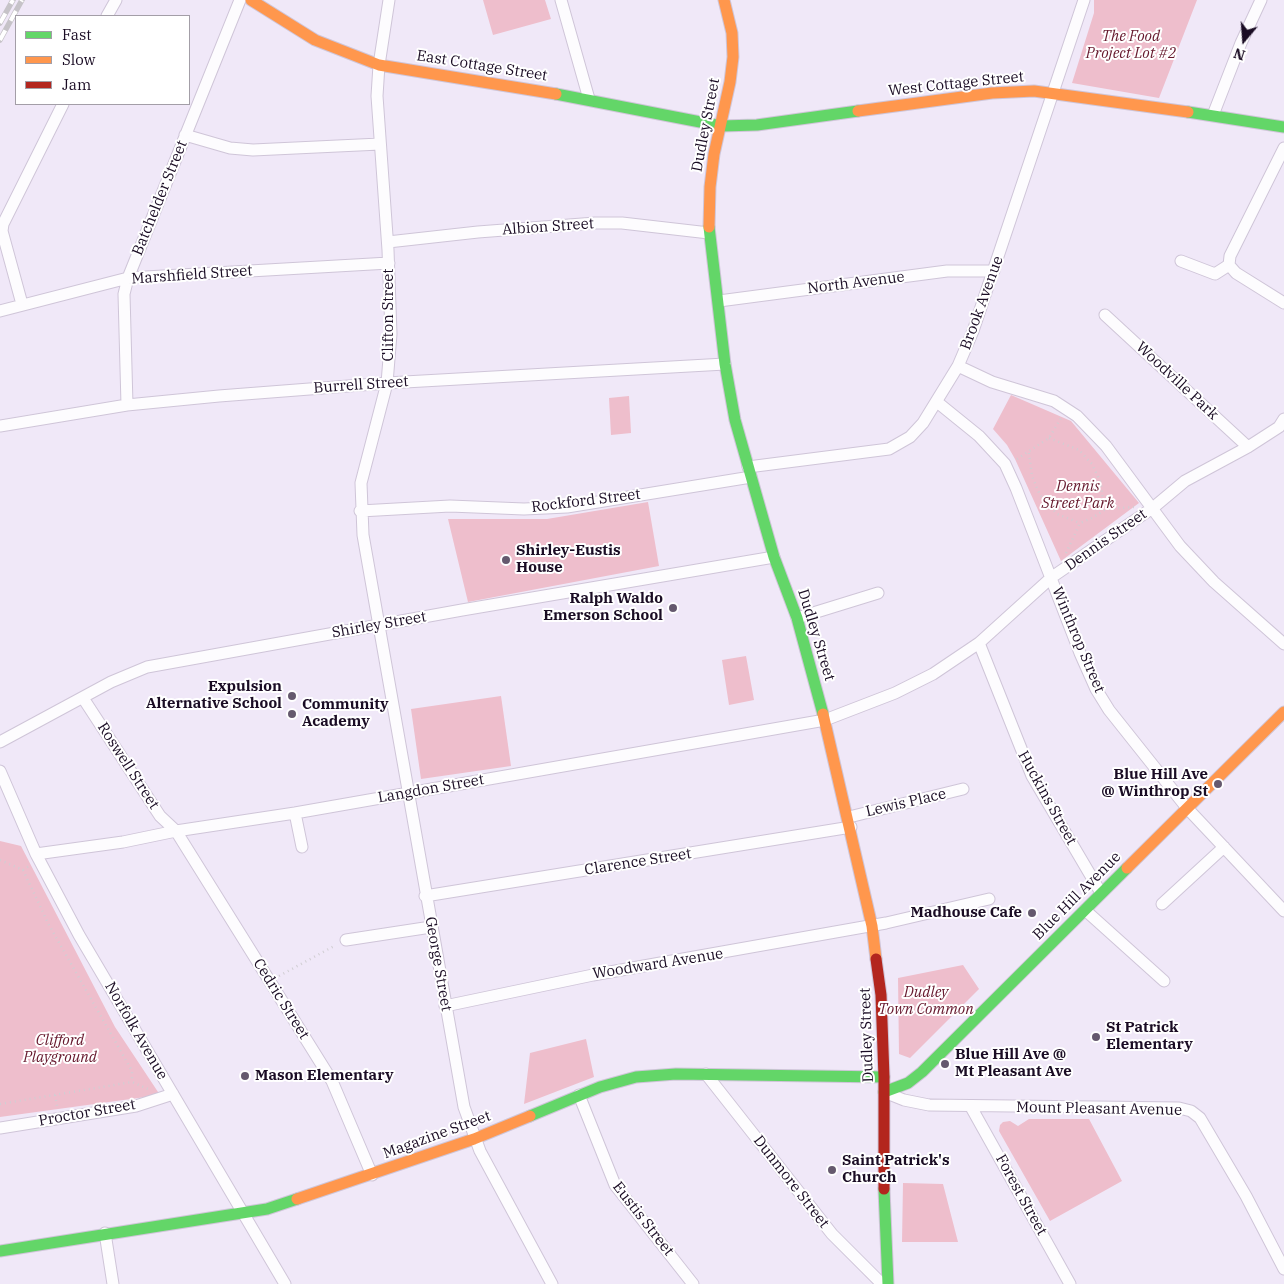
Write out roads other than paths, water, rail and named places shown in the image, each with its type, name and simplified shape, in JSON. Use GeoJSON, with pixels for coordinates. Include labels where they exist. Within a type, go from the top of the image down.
{"type":"FeatureCollection","features":[{"type":"Feature","properties":{"kind":"main road","name":"East Cottage Street"},"geometry":{"type":"LineString","coordinates":[[251,0],[314,40],[379,64],[589,99],[721,126]]}},
{"type":"Feature","properties":{"kind":"main road","name":"Dudley Street"},"geometry":{"type":"LineString","coordinates":[[724,0],[732,33],[733,57],[714,154],[709,234],[725,364],[735,420],[749,472],[774,557],[797,618],[825,720],[850,822],[872,926],[881,996],[884,1077],[884,1229],[888,1284]]}},
{"type":"Feature","properties":{"kind":"main road","name":"West Cottage Street"},"geometry":{"type":"LineString","coordinates":[[721,126],[757,125],[992,93],[1034,91],[1052,92],[1284,127]]}},
{"type":"Feature","properties":{"kind":"main road","name":"Blue Hill Avenue"},"geometry":{"type":"LineString","coordinates":[[884,1092],[908,1083],[922,1072],[1284,712]]}},
{"type":"Feature","properties":{"kind":"main road","name":"Magazine Street"},"geometry":{"type":"LineString","coordinates":[[0,1251],[267,1208],[372,1175],[474,1139],[579,1095],[636,1077],[706,1074],[884,1077]]}},
{"type":"Feature","properties":{"kind":"street"},"geometry":{"type":"LineString","coordinates":[[108,15],[116,0]]}},
{"type":"Feature","properties":{"kind":"street","name":"Batchelder Street"},"geometry":{"type":"LineString","coordinates":[[127,405],[124,294],[128,278],[240,0]]}},
{"type":"Feature","properties":{"kind":"street","name":"Clifton Street"},"geometry":{"type":"LineString","coordinates":[[379,626],[360,511],[361,483],[387,383],[391,334],[388,242],[377,96],[379,64],[389,0]]}},
{"type":"Feature","properties":{"kind":"street"},"geometry":{"type":"LineString","coordinates":[[561,0],[589,99]]}},
{"type":"Feature","properties":{"kind":"street","name":"Brook Avenue"},"geometry":{"type":"LineString","coordinates":[[749,472],[889,450],[910,437],[937,402],[958,366],[973,332],[1084,0]]}},
{"type":"Feature","properties":{"kind":"street"},"geometry":{"type":"LineString","coordinates":[[1213,116],[1241,43],[1261,0]]}},
{"type":"Feature","properties":{"kind":"street"},"geometry":{"type":"LineString","coordinates":[[22,304],[2,231],[3,224],[62,105]]}},
{"type":"Feature","properties":{"kind":"street"},"geometry":{"type":"LineString","coordinates":[[185,135],[230,148],[252,150],[380,144]]}},
{"type":"Feature","properties":{"kind":"street"},"geometry":{"type":"LineString","coordinates":[[1284,148],[1230,256],[1229,265],[1236,273],[1284,303]]}},
{"type":"Feature","properties":{"kind":"street","name":"Albion Street"},"geometry":{"type":"LineString","coordinates":[[388,242],[419,237],[595,223],[638,224],[709,234]]}},
{"type":"Feature","properties":{"kind":"street"},"geometry":{"type":"LineString","coordinates":[[1181,261],[1216,274],[1229,265]]}},
{"type":"Feature","properties":{"kind":"street","name":"Marshfield Street"},"geometry":{"type":"LineString","coordinates":[[0,310],[128,278],[389,263]]}},
{"type":"Feature","properties":{"kind":"street","name":"North Avenue"},"geometry":{"type":"LineString","coordinates":[[718,301],[947,271],[994,271]]}},
{"type":"Feature","properties":{"kind":"street","name":"Woodville Park"},"geometry":{"type":"LineString","coordinates":[[1105,315],[1248,448]]}},
{"type":"Feature","properties":{"kind":"street","name":"Burrell Street"},"geometry":{"type":"LineString","coordinates":[[0,426],[127,405],[387,383],[725,364]]}},
{"type":"Feature","properties":{"kind":"street"},"geometry":{"type":"LineString","coordinates":[[958,366],[992,382],[1063,405],[1106,446],[1154,507],[1180,546],[1214,582],[1284,644]]}},
{"type":"Feature","properties":{"kind":"street","name":"Winthrop Street"},"geometry":{"type":"LineString","coordinates":[[937,402],[979,436],[1005,464],[1096,689],[1141,752],[1187,808],[1284,911]]}},
{"type":"Feature","properties":{"kind":"street","name":"Dennis Street"},"geometry":{"type":"LineString","coordinates":[[825,720],[895,693],[933,674],[979,643],[1052,577],[1154,507],[1185,481],[1248,448],[1282,426]]}},
{"type":"Feature","properties":{"kind":"street","name":"Rockford Street"},"geometry":{"type":"LineString","coordinates":[[360,511],[450,506],[524,509],[568,507],[749,472]]}},
{"type":"Feature","properties":{"kind":"street","name":"Shirley Street"},"geometry":{"type":"LineString","coordinates":[[0,742],[111,682],[148,667],[774,557]]}},
{"type":"Feature","properties":{"kind":"street"},"geometry":{"type":"LineString","coordinates":[[797,618],[878,593]]}},
{"type":"Feature","properties":{"kind":"street","name":"George Street"},"geometry":{"type":"LineString","coordinates":[[379,626],[464,1107],[474,1139],[552,1284]]}},
{"type":"Feature","properties":{"kind":"street","name":"Huckins Street"},"geometry":{"type":"LineString","coordinates":[[979,643],[1032,776],[1101,893]]}},
{"type":"Feature","properties":{"kind":"street","name":"Roswell Street"},"geometry":{"type":"LineString","coordinates":[[83,698],[154,807],[176,831]]}},
{"type":"Feature","properties":{"kind":"street","name":"Langdon Street"},"geometry":{"type":"LineString","coordinates":[[36,854],[295,814],[825,720]]}},
{"type":"Feature","properties":{"kind":"street","name":"Norfolk Avenue"},"geometry":{"type":"LineString","coordinates":[[0,771],[36,854],[80,934],[285,1284]]}},
{"type":"Feature","properties":{"kind":"street","name":"Lewis Place"},"geometry":{"type":"LineString","coordinates":[[850,822],[963,789]]}},
{"type":"Feature","properties":{"kind":"street"},"geometry":{"type":"LineString","coordinates":[[295,814],[302,847]]}},
{"type":"Feature","properties":{"kind":"street","name":"Clarence Street"},"geometry":{"type":"LineString","coordinates":[[426,896],[850,822]]}},
{"type":"Feature","properties":{"kind":"street","name":"Cedric Street"},"geometry":{"type":"LineString","coordinates":[[176,831],[332,1081],[372,1175]]}},
{"type":"Feature","properties":{"kind":"street"},"geometry":{"type":"LineString","coordinates":[[1162,904],[1224,847]]}},
{"type":"Feature","properties":{"kind":"street","name":"Woodward Avenue"},"geometry":{"type":"LineString","coordinates":[[445,1006],[593,975],[872,926],[989,899]]}},
{"type":"Feature","properties":{"kind":"street"},"geometry":{"type":"LineString","coordinates":[[1085,910],[1164,981]]}},
{"type":"Feature","properties":{"kind":"street"},"geometry":{"type":"LineString","coordinates":[[346,940],[431,927]]}},
{"type":"Feature","properties":{"kind":"street","name":"Dunmore Street"},"geometry":{"type":"LineString","coordinates":[[706,1074],[832,1234],[882,1284]]}},
{"type":"Feature","properties":{"kind":"street","name":"Mount Pleasant Avenue"},"geometry":{"type":"LineString","coordinates":[[884,1092],[917,1104],[1179,1108],[1191,1111],[1200,1118],[1241,1187],[1284,1269]]}},
{"type":"Feature","properties":{"kind":"street","name":"Proctor Street"},"geometry":{"type":"LineString","coordinates":[[0,1128],[136,1106],[173,1094]]}},
{"type":"Feature","properties":{"kind":"street","name":"Eustis Street"},"geometry":{"type":"LineString","coordinates":[[579,1095],[615,1185],[693,1284]]}},
{"type":"Feature","properties":{"kind":"street","name":"Forest Street"},"geometry":{"type":"LineString","coordinates":[[972,1106],[1070,1284]]}},
{"type":"Feature","properties":{"kind":"street"},"geometry":{"type":"LineString","coordinates":[[105,1233],[113,1284]]}},
{"type":"Feature","properties":{"kind":"railway"},"geometry":{"type":"LineString","coordinates":[[0,23],[13,0]]}},
{"type":"Feature","properties":{"kind":"railway"},"geometry":{"type":"LineString","coordinates":[[0,40],[22,0]]}},
{"type":"Feature","properties":{"kind":"place","name":"Shirley-Eustis House"},"geometry":{"type":"Point","coordinates":[506,560]}},
{"type":"Feature","properties":{"kind":"place","name":"Ralph Waldo Emerson School"},"geometry":{"type":"Point","coordinates":[673,608]}},
{"type":"Feature","properties":{"kind":"place","name":"Expulsion Alternative School"},"geometry":{"type":"Point","coordinates":[292,696]}},
{"type":"Feature","properties":{"kind":"place","name":"Community Academy"},"geometry":{"type":"Point","coordinates":[292,714]}},
{"type":"Feature","properties":{"kind":"place","name":"Blue Hill Ave @ Winthrop St"},"geometry":{"type":"Point","coordinates":[1218,784]}},
{"type":"Feature","properties":{"kind":"place","name":"Madhouse Cafe"},"geometry":{"type":"Point","coordinates":[1032,913]}},
{"type":"Feature","properties":{"kind":"place","name":"St Patrick Elementary"},"geometry":{"type":"Point","coordinates":[1096,1037]}},
{"type":"Feature","properties":{"kind":"place","name":"Blue Hill Ave @ Mt Pleasant Ave"},"geometry":{"type":"Point","coordinates":[945,1064]}},
{"type":"Feature","properties":{"kind":"place","name":"Mason Elementary"},"geometry":{"type":"Point","coordinates":[245,1076]}},
{"type":"Feature","properties":{"kind":"place","name":"Saint Patrick's Church"},"geometry":{"type":"Point","coordinates":[832,1170]}},
{"type":"Feature","properties":{"kind":"park label","name":"The Food Project Lot #2"},"geometry":{"type":"Point","coordinates":[1131,46]}},
{"type":"Feature","properties":{"kind":"park label","name":"Dennis Street Park"},"geometry":{"type":"Point","coordinates":[1078,496]}},
{"type":"Feature","properties":{"kind":"park label","name":"Dudley Town Common"},"geometry":{"type":"Point","coordinates":[926,1002]}},
{"type":"Feature","properties":{"kind":"park label","name":"Clifford Playground"},"geometry":{"type":"Point","coordinates":[60,1050]}}]}
